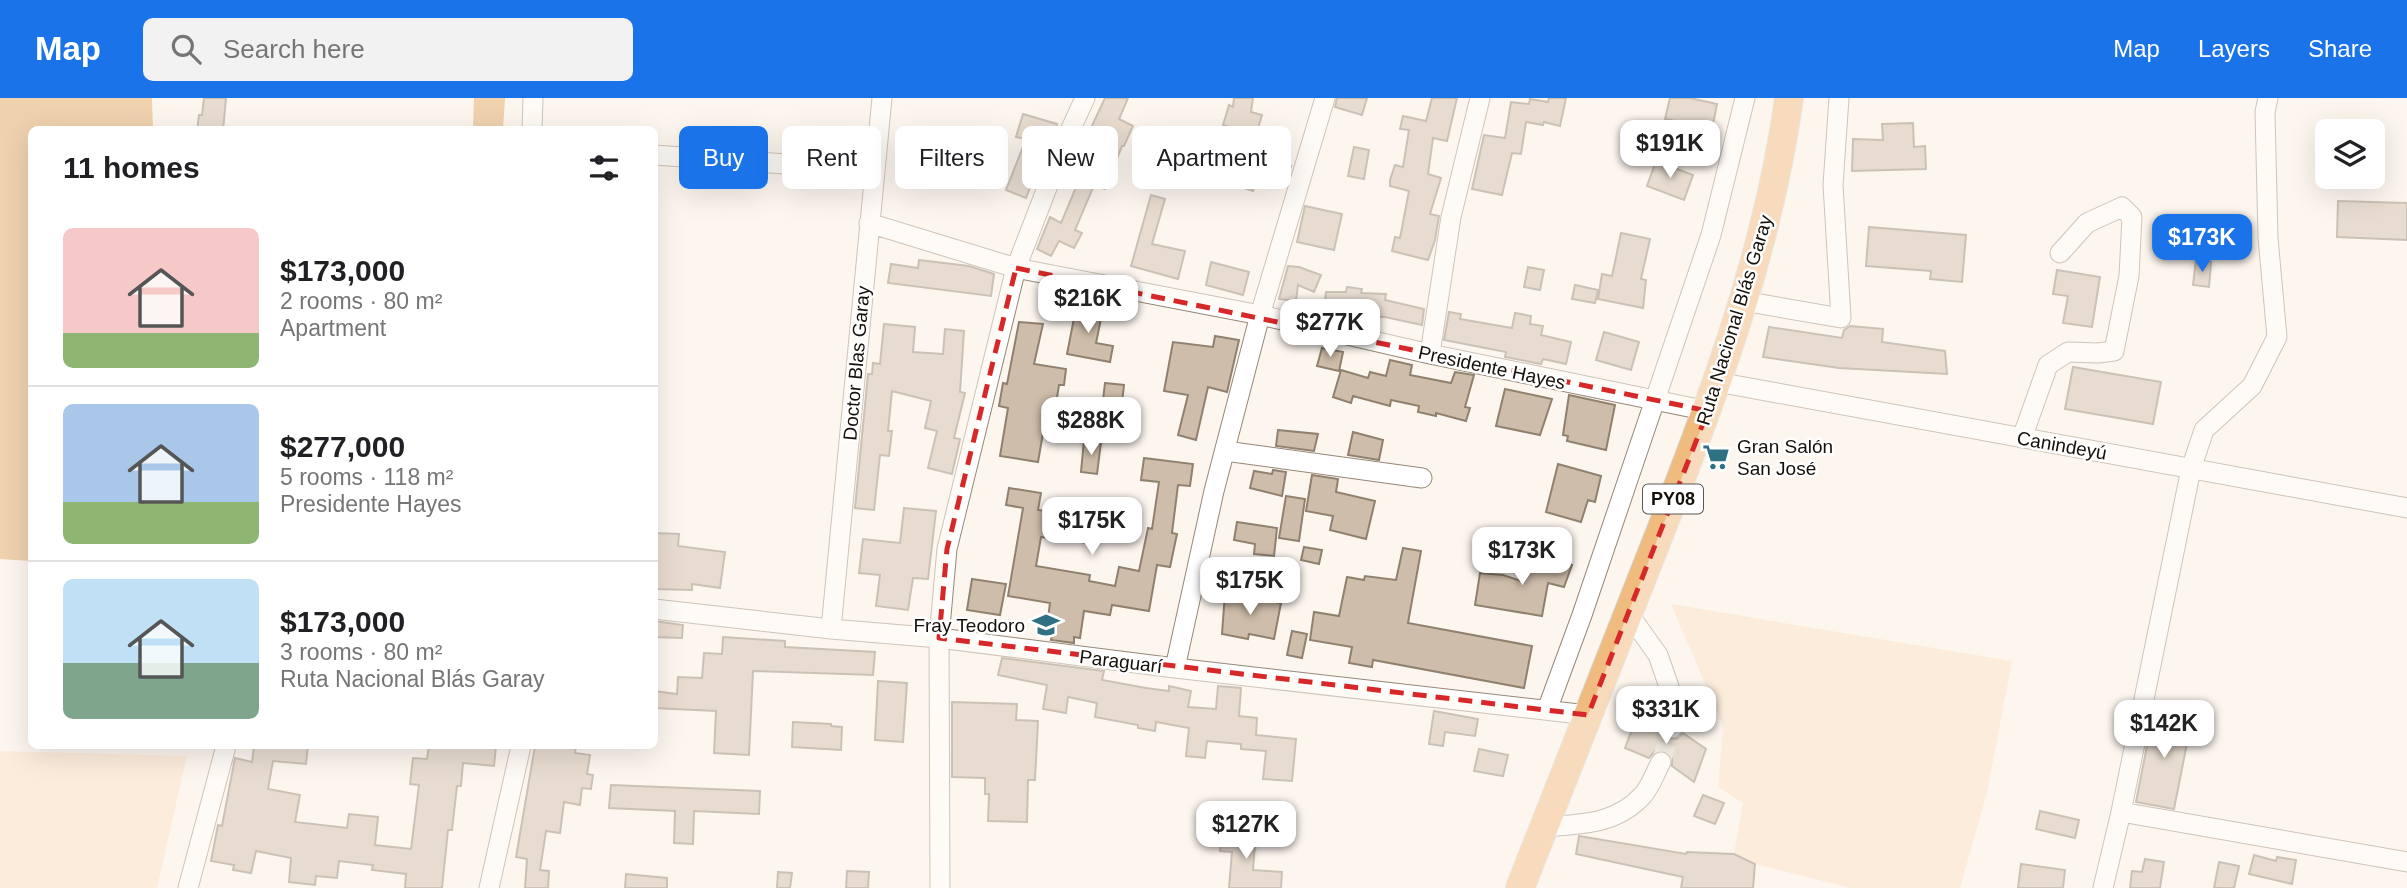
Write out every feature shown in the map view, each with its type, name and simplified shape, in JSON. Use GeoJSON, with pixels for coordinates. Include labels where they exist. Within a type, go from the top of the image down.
{"type":"FeatureCollection","features":[{"type":"Feature","properties":{"kind":"highway","name":"Ruta Nacional Blás Garay"},"geometry":{"type":"LineString","coordinates":[[1520,888],[1708,411],[1764,228],[1783,146],[1789,98]]}},
{"type":"Feature","properties":{"kind":"street"},"geometry":{"type":"LineString","coordinates":[[532,126],[533,98]]}},
{"type":"Feature","properties":{"kind":"street","name":"Doctor Blas Garay"},"geometry":{"type":"LineString","coordinates":[[878,126],[881,98]]}},
{"type":"Feature","properties":{"kind":"street"},"geometry":{"type":"LineString","coordinates":[[940,888],[939,638],[947,548],[1016,268],[1064,144],[1085,98]]}},
{"type":"Feature","properties":{"kind":"street"},"geometry":{"type":"LineString","coordinates":[[1175,668],[1224,451],[1260,315],[1325,98]]}},
{"type":"Feature","properties":{"kind":"street"},"geometry":{"type":"LineString","coordinates":[[1430,354],[1451,217],[1480,98]]}},
{"type":"Feature","properties":{"kind":"street"},"geometry":{"type":"LineString","coordinates":[[1546,710],[1582,615],[1711,235],[1745,98]]}},
{"type":"Feature","properties":{"kind":"street"},"geometry":{"type":"LineString","coordinates":[[1743,301],[1841,318],[1833,185],[1839,98]]}},
{"type":"Feature","properties":{"kind":"street"},"geometry":{"type":"LineString","coordinates":[[2103,888],[2121,813],[2191,469],[2204,429],[2252,386],[2277,337],[2268,238],[2265,112],[2269,98]]}},
{"type":"Feature","properties":{"kind":"street"},"geometry":{"type":"LineString","coordinates":[[658,155],[782,164]]}},
{"type":"Feature","properties":{"kind":"street","name":"Doctor Blas Garay"},"geometry":{"type":"LineString","coordinates":[[831,629],[872,189]]}},
{"type":"Feature","properties":{"kind":"street"},"geometry":{"type":"LineString","coordinates":[[2022,438],[2048,365],[2068,352],[2114,351],[2129,276],[2132,217],[2122,207],[2087,223],[2060,253]]}},
{"type":"Feature","properties":{"kind":"street","name":"Presidente Hayes"},"geometry":{"type":"LineString","coordinates":[[869,223],[1016,268],[1260,315],[1430,354],[1708,411]]}},
{"type":"Feature","properties":{"kind":"street","name":"Canindeyú"},"geometry":{"type":"LineString","coordinates":[[1717,382],[2407,508]]}},
{"type":"Feature","properties":{"kind":"street"},"geometry":{"type":"LineString","coordinates":[[1224,451],[1422,478]]}},
{"type":"Feature","properties":{"kind":"street","name":"Paraguarí"},"geometry":{"type":"LineString","coordinates":[[658,609],[939,638],[1587,715]]}},
{"type":"Feature","properties":{"kind":"street"},"geometry":{"type":"LineString","coordinates":[[1628,612],[1658,655],[1674,701],[1672,728]]}},
{"type":"Feature","properties":{"kind":"street"},"geometry":{"type":"LineString","coordinates":[[189,888],[225,749]]}},
{"type":"Feature","properties":{"kind":"street"},"geometry":{"type":"LineString","coordinates":[[489,888],[520,749]]}},
{"type":"Feature","properties":{"kind":"street"},"geometry":{"type":"LineString","coordinates":[[1544,827],[1617,817],[1644,795],[1661,762]]}},
{"type":"Feature","properties":{"kind":"street"},"geometry":{"type":"LineString","coordinates":[[2121,813],[2407,862]]}},
{"type":"Feature","properties":{"kind":"highlighted area"},"geometry":{"type":"Polygon","coordinates":[[[1016,268],[1708,411],[1588,715],[939,638],[947,549],[1016,268]]]}},
{"type":"Feature","properties":{"kind":"shaded area"},"geometry":{"type":"Polygon","coordinates":[[[0,98],[152,98],[153,126],[28,126],[28,561],[0,559],[0,98]]]}},
{"type":"Feature","properties":{"kind":"shaded area"},"geometry":{"type":"Polygon","coordinates":[[[474,98],[505,98],[503,126],[473,126],[474,98]]]}},
{"type":"Feature","properties":{"kind":"shaded area"},"geometry":{"type":"Polygon","coordinates":[[[1671,604],[2012,661],[1987,793],[1960,888],[1851,888],[1755,864],[1734,854],[1743,803],[1718,787],[1723,726],[1671,604]]]}},
{"type":"Feature","properties":{"kind":"shaded area"},"geometry":{"type":"Polygon","coordinates":[[[0,751],[187,756],[157,888],[0,888],[0,751]]]}},
{"type":"Feature","properties":{"kind":"building"},"geometry":{"type":"Polygon","coordinates":[[[204,98],[226,98],[223,126],[198,126],[199,115],[202,115],[204,98]]]}},
{"type":"Feature","properties":{"kind":"building"},"geometry":{"type":"Polygon","coordinates":[[[1105,98],[1128,98],[1119,119],[1133,126],[1118,156],[1118,126],[1092,126],[1105,98]]]}},
{"type":"Feature","properties":{"kind":"building"},"geometry":{"type":"Polygon","coordinates":[[[1234,98],[1253,98],[1251,112],[1262,115],[1259,126],[1223,125],[1229,105],[1233,107],[1234,98]]]}},
{"type":"Feature","properties":{"kind":"building"},"geometry":{"type":"Polygon","coordinates":[[[1337,98],[1367,98],[1362,115],[1335,107],[1337,98]]]}},
{"type":"Feature","properties":{"kind":"building"},"geometry":{"type":"Polygon","coordinates":[[[1432,98],[1457,98],[1447,141],[1433,138],[1428,174],[1441,178],[1430,214],[1439,216],[1428,260],[1392,251],[1395,237],[1400,238],[1409,191],[1390,186],[1390,180],[1395,165],[1403,167],[1409,130],[1400,129],[1403,116],[1426,121],[1432,98]]]}},
{"type":"Feature","properties":{"kind":"building"},"geometry":{"type":"Polygon","coordinates":[[[1549,98],[1566,98],[1560,126],[1544,122],[1543,125],[1526,122],[1521,154],[1512,153],[1502,195],[1472,189],[1484,135],[1505,138],[1511,102],[1529,104],[1530,99],[1548,102],[1549,98]]]}},
{"type":"Feature","properties":{"kind":"building"},"geometry":{"type":"Polygon","coordinates":[[[1670,98],[1690,98],[1717,104],[1712,129],[1665,119],[1670,98]]]}},
{"type":"Feature","properties":{"kind":"building"},"geometry":{"type":"Polygon","coordinates":[[[1023,114],[1057,124],[1022,126],[1022,138],[1016,137],[1023,114]]]}},
{"type":"Feature","properties":{"kind":"building"},"geometry":{"type":"Polygon","coordinates":[[[1913,123],[1914,147],[1925,146],[1926,169],[1852,171],[1853,139],[1883,140],[1882,124],[1913,123]]]}},
{"type":"Feature","properties":{"kind":"building"},"geometry":{"type":"Polygon","coordinates":[[[1354,147],[1369,150],[1364,179],[1348,176],[1354,147]]]}},
{"type":"Feature","properties":{"kind":"building"},"geometry":{"type":"Polygon","coordinates":[[[1022,149],[1022,189],[1030,189],[1026,198],[1006,190],[1022,149]]]}},
{"type":"Feature","properties":{"kind":"building"},"geometry":{"type":"Polygon","coordinates":[[[1656,161],[1693,175],[1684,200],[1647,186],[1656,161]]]}},
{"type":"Feature","properties":{"kind":"building"},"geometry":{"type":"Polygon","coordinates":[[[1075,189],[1092,189],[1075,230],[1082,233],[1074,248],[1059,241],[1051,256],[1037,249],[1050,217],[1061,223],[1075,189]]]}},
{"type":"Feature","properties":{"kind":"building"},"geometry":{"type":"Polygon","coordinates":[[[1151,195],[1165,199],[1152,244],[1185,251],[1178,279],[1131,266],[1151,195]]]}},
{"type":"Feature","properties":{"kind":"building"},"geometry":{"type":"Polygon","coordinates":[[[2338,201],[2407,203],[2407,240],[2337,237],[2338,201]]]}},
{"type":"Feature","properties":{"kind":"building"},"geometry":{"type":"Polygon","coordinates":[[[1305,206],[1342,214],[1334,250],[1297,242],[1305,206]]]}},
{"type":"Feature","properties":{"kind":"building"},"geometry":{"type":"Polygon","coordinates":[[[1869,227],[1966,235],[1962,282],[1930,279],[1931,271],[1866,266],[1869,227]]]}},
{"type":"Feature","properties":{"kind":"building"},"geometry":{"type":"Polygon","coordinates":[[[1621,233],[1650,239],[1641,279],[1646,280],[1643,308],[1598,299],[1602,274],[1612,276],[1621,233]]]}},
{"type":"Feature","properties":{"kind":"building"},"geometry":{"type":"Polygon","coordinates":[[[919,260],[969,266],[994,274],[991,296],[888,283],[891,264],[918,268],[919,260]]]}},
{"type":"Feature","properties":{"kind":"building"},"geometry":{"type":"Polygon","coordinates":[[[2196,260],[2211,262],[2209,287],[2193,285],[2196,260]]]}},
{"type":"Feature","properties":{"kind":"building"},"geometry":{"type":"Polygon","coordinates":[[[1211,262],[1249,272],[1243,295],[1206,285],[1211,262]]]}},
{"type":"Feature","properties":{"kind":"building"},"geometry":{"type":"Polygon","coordinates":[[[1288,266],[1321,275],[1314,292],[1298,285],[1296,301],[1279,299],[1288,266]]]}},
{"type":"Feature","properties":{"kind":"building"},"geometry":{"type":"Polygon","coordinates":[[[1528,267],[1544,270],[1540,290],[1524,287],[1528,267]]]}},
{"type":"Feature","properties":{"kind":"building"},"geometry":{"type":"Polygon","coordinates":[[[2057,270],[2100,277],[2092,327],[2063,323],[2068,296],[2053,294],[2057,270]]]}},
{"type":"Feature","properties":{"kind":"building"},"geometry":{"type":"Polygon","coordinates":[[[1575,285],[1598,290],[1595,303],[1572,299],[1575,285]]]}},
{"type":"Feature","properties":{"kind":"building"},"geometry":{"type":"Polygon","coordinates":[[[1347,287],[1362,289],[1361,293],[1386,294],[1385,300],[1424,309],[1422,325],[1385,317],[1361,316],[1362,306],[1325,301],[1326,292],[1346,292],[1347,287]]]}},
{"type":"Feature","properties":{"kind":"building"},"geometry":{"type":"Polygon","coordinates":[[[1077,303],[1103,309],[1096,343],[1113,346],[1110,362],[1067,354],[1077,303]]]}},
{"type":"Feature","properties":{"kind":"building"},"geometry":{"type":"Polygon","coordinates":[[[1449,312],[1461,314],[1460,319],[1512,328],[1515,313],[1531,316],[1530,324],[1543,326],[1541,335],[1571,342],[1566,364],[1543,359],[1541,364],[1505,357],[1506,352],[1444,340],[1449,312]]]}},
{"type":"Feature","properties":{"kind":"building"},"geometry":{"type":"Polygon","coordinates":[[[1019,322],[1043,324],[1034,364],[1066,369],[1064,385],[1059,385],[1054,417],[1046,416],[1038,462],[1000,456],[1008,408],[999,406],[1003,383],[1007,384],[1019,322]]]}},
{"type":"Feature","properties":{"kind":"building"},"geometry":{"type":"Polygon","coordinates":[[[884,324],[915,327],[913,352],[943,354],[945,329],[964,331],[960,392],[965,393],[954,438],[960,439],[952,474],[928,468],[937,431],[925,428],[931,401],[892,391],[888,431],[892,431],[889,456],[880,455],[874,510],[855,508],[868,374],[872,374],[873,363],[880,364],[884,324]]]}},
{"type":"Feature","properties":{"kind":"building"},"geometry":{"type":"Polygon","coordinates":[[[1850,326],[1883,329],[1882,342],[1945,351],[1947,374],[1839,368],[1763,357],[1769,327],[1842,338],[1844,330],[1850,326]]]}},
{"type":"Feature","properties":{"kind":"building"},"geometry":{"type":"Polygon","coordinates":[[[1604,332],[1639,342],[1631,370],[1596,360],[1604,332]]]}},
{"type":"Feature","properties":{"kind":"building"},"geometry":{"type":"Polygon","coordinates":[[[1215,336],[1239,340],[1227,392],[1208,387],[1196,440],[1178,435],[1188,395],[1164,391],[1173,342],[1213,347],[1215,336]]]}},
{"type":"Feature","properties":{"kind":"building"},"geometry":{"type":"Polygon","coordinates":[[[1322,348],[1343,352],[1339,371],[1317,366],[1322,348]]]}},
{"type":"Feature","properties":{"kind":"building"},"geometry":{"type":"Polygon","coordinates":[[[1390,360],[1412,365],[1410,375],[1451,383],[1455,372],[1474,375],[1465,407],[1470,408],[1466,421],[1436,413],[1436,416],[1418,412],[1419,406],[1391,400],[1390,406],[1353,396],[1351,403],[1333,397],[1341,370],[1368,378],[1370,372],[1386,376],[1390,360]]]}},
{"type":"Feature","properties":{"kind":"building"},"geometry":{"type":"Polygon","coordinates":[[[2073,367],[2161,382],[2153,424],[2065,409],[2073,367]]]}},
{"type":"Feature","properties":{"kind":"building"},"geometry":{"type":"Polygon","coordinates":[[[1105,383],[1124,385],[1119,428],[1100,426],[1105,383]]]}},
{"type":"Feature","properties":{"kind":"building"},"geometry":{"type":"Polygon","coordinates":[[[1505,389],[1552,399],[1540,435],[1496,426],[1505,389]]]}},
{"type":"Feature","properties":{"kind":"building"},"geometry":{"type":"Polygon","coordinates":[[[1569,395],[1615,405],[1606,450],[1567,441],[1568,436],[1563,435],[1569,395]]]}},
{"type":"Feature","properties":{"kind":"building"},"geometry":{"type":"Polygon","coordinates":[[[1278,430],[1318,434],[1314,451],[1276,446],[1278,430]]]}},
{"type":"Feature","properties":{"kind":"building"},"geometry":{"type":"Polygon","coordinates":[[[1353,432],[1383,440],[1379,460],[1348,455],[1353,432]]]}},
{"type":"Feature","properties":{"kind":"building"},"geometry":{"type":"Polygon","coordinates":[[[1084,440],[1101,442],[1097,474],[1081,472],[1084,440]]]}},
{"type":"Feature","properties":{"kind":"building"},"geometry":{"type":"Polygon","coordinates":[[[1144,458],[1193,464],[1190,486],[1178,485],[1172,533],[1177,534],[1170,567],[1157,565],[1149,611],[1112,605],[1110,615],[1084,611],[1080,638],[1074,637],[1074,643],[1051,640],[1052,634],[1046,633],[1050,603],[1008,596],[1023,508],[1006,505],[1009,488],[1041,493],[1038,510],[1046,511],[1045,515],[1091,522],[1088,543],[1041,537],[1036,566],[1090,575],[1089,581],[1115,586],[1119,567],[1139,571],[1148,528],[1152,529],[1159,482],[1141,480],[1144,458]]]}},
{"type":"Feature","properties":{"kind":"building"},"geometry":{"type":"Polygon","coordinates":[[[1558,464],[1601,476],[1595,502],[1588,500],[1581,522],[1546,512],[1558,464]]]}},
{"type":"Feature","properties":{"kind":"building"},"geometry":{"type":"Polygon","coordinates":[[[1273,470],[1286,472],[1282,496],[1250,488],[1254,471],[1272,474],[1273,470]]]}},
{"type":"Feature","properties":{"kind":"building"},"geometry":{"type":"Polygon","coordinates":[[[1312,475],[1338,479],[1336,492],[1375,501],[1366,539],[1330,530],[1333,516],[1306,511],[1312,475]]]}},
{"type":"Feature","properties":{"kind":"building"},"geometry":{"type":"Polygon","coordinates":[[[1286,496],[1305,499],[1299,541],[1279,538],[1286,496]]]}},
{"type":"Feature","properties":{"kind":"building"},"geometry":{"type":"Polygon","coordinates":[[[904,508],[936,511],[928,579],[913,578],[908,610],[876,606],[880,575],[859,573],[863,539],[900,543],[904,508]]]}},
{"type":"Feature","properties":{"kind":"building"},"geometry":{"type":"Polygon","coordinates":[[[1237,522],[1277,528],[1274,556],[1254,554],[1255,544],[1234,540],[1237,522]]]}},
{"type":"Feature","properties":{"kind":"building"},"geometry":{"type":"Polygon","coordinates":[[[658,533],[679,534],[678,546],[725,552],[720,588],[692,584],[692,590],[658,589],[658,533]]]}},
{"type":"Feature","properties":{"kind":"building"},"geometry":{"type":"Polygon","coordinates":[[[1304,547],[1322,550],[1319,564],[1301,560],[1304,547]]]}},
{"type":"Feature","properties":{"kind":"building"},"geometry":{"type":"Polygon","coordinates":[[[1403,548],[1421,551],[1408,623],[1532,646],[1524,688],[1373,660],[1372,667],[1349,663],[1352,647],[1310,640],[1314,612],[1339,616],[1347,577],[1396,580],[1403,548]]]}},
{"type":"Feature","properties":{"kind":"building"},"geometry":{"type":"Polygon","coordinates":[[[1532,556],[1572,565],[1564,587],[1548,583],[1542,616],[1475,605],[1480,573],[1503,575],[1524,582],[1532,556]]]}},
{"type":"Feature","properties":{"kind":"building"},"geometry":{"type":"Polygon","coordinates":[[[972,579],[1006,584],[1000,615],[967,610],[972,579]]]}},
{"type":"Feature","properties":{"kind":"building"},"geometry":{"type":"Polygon","coordinates":[[[1225,593],[1281,603],[1274,639],[1249,634],[1248,639],[1222,634],[1225,593]]]}},
{"type":"Feature","properties":{"kind":"building"},"geometry":{"type":"Polygon","coordinates":[[[658,622],[683,625],[682,638],[658,637],[658,622]]]}},
{"type":"Feature","properties":{"kind":"building"},"geometry":{"type":"Polygon","coordinates":[[[1292,631],[1307,634],[1302,658],[1287,655],[1292,631]]]}},
{"type":"Feature","properties":{"kind":"building"},"geometry":{"type":"Polygon","coordinates":[[[723,637],[785,641],[785,647],[875,652],[873,675],[753,671],[749,755],[714,753],[716,711],[658,708],[658,692],[677,694],[678,677],[702,678],[704,653],[722,654],[723,637]]]}},
{"type":"Feature","properties":{"kind":"building"},"geometry":{"type":"Polygon","coordinates":[[[1002,658],[1104,671],[1102,680],[1146,688],[1169,691],[1169,686],[1191,691],[1188,707],[1216,709],[1218,686],[1241,688],[1239,716],[1257,718],[1256,735],[1296,739],[1292,781],[1263,779],[1266,751],[1241,749],[1241,744],[1207,741],[1205,758],[1186,756],[1189,728],[1156,722],[1155,731],[1095,717],[1097,703],[1068,697],[1066,713],[1043,709],[1047,685],[998,675],[1002,658]]]}},
{"type":"Feature","properties":{"kind":"building"},"geometry":{"type":"Polygon","coordinates":[[[878,681],[907,683],[903,742],[875,740],[878,681]]]}},
{"type":"Feature","properties":{"kind":"building"},"geometry":{"type":"Polygon","coordinates":[[[952,702],[1017,704],[1016,720],[1038,721],[1035,780],[1028,780],[1027,822],[988,821],[989,794],[985,794],[985,778],[952,777],[952,702]]]}},
{"type":"Feature","properties":{"kind":"building"},"geometry":{"type":"Polygon","coordinates":[[[2154,710],[2192,718],[2174,809],[2136,802],[2154,710]]]}},
{"type":"Feature","properties":{"kind":"building"},"geometry":{"type":"Polygon","coordinates":[[[1434,711],[1478,719],[1475,736],[1445,732],[1443,746],[1429,744],[1434,711]]]}},
{"type":"Feature","properties":{"kind":"building"},"geometry":{"type":"Polygon","coordinates":[[[1638,714],[1660,723],[1661,733],[1666,738],[1677,739],[1683,733],[1706,749],[1694,782],[1672,766],[1672,756],[1666,751],[1655,751],[1649,758],[1625,748],[1638,714]]]}},
{"type":"Feature","properties":{"kind":"building"},"geometry":{"type":"Polygon","coordinates":[[[793,722],[842,727],[841,750],[792,747],[793,722]]]}},
{"type":"Feature","properties":{"kind":"building"},"geometry":{"type":"Polygon","coordinates":[[[254,749],[308,749],[306,764],[273,761],[268,789],[300,795],[295,822],[347,828],[349,814],[378,817],[375,845],[411,849],[419,785],[410,784],[413,758],[427,759],[429,749],[496,749],[494,766],[463,763],[461,786],[457,786],[452,830],[448,830],[442,888],[405,888],[406,874],[372,870],[373,865],[339,861],[337,878],[316,876],[315,885],[289,882],[291,858],[256,851],[251,873],[233,870],[234,865],[211,861],[218,825],[222,826],[235,758],[252,762],[254,749]]]}},
{"type":"Feature","properties":{"kind":"building"},"geometry":{"type":"Polygon","coordinates":[[[534,749],[576,749],[575,753],[590,755],[587,774],[593,775],[591,789],[582,788],[580,805],[564,802],[560,833],[546,831],[540,870],[549,871],[548,888],[525,888],[527,859],[516,857],[534,749]]]}},
{"type":"Feature","properties":{"kind":"building"},"geometry":{"type":"Polygon","coordinates":[[[1479,749],[1508,755],[1503,776],[1474,771],[1479,749]]]}},
{"type":"Feature","properties":{"kind":"building"},"geometry":{"type":"Polygon","coordinates":[[[611,785],[760,791],[759,814],[694,811],[693,844],[674,843],[675,811],[609,808],[611,785]]]}},
{"type":"Feature","properties":{"kind":"building"},"geometry":{"type":"Polygon","coordinates":[[[1703,795],[1724,803],[1715,824],[1694,816],[1703,795]]]}},
{"type":"Feature","properties":{"kind":"building"},"geometry":{"type":"Polygon","coordinates":[[[2040,811],[2079,820],[2075,838],[2036,829],[2040,811]]]}},
{"type":"Feature","properties":{"kind":"building"},"geometry":{"type":"Polygon","coordinates":[[[1222,828],[1256,830],[1253,870],[1282,872],[1281,888],[1229,888],[1232,852],[1220,851],[1222,828]]]}},
{"type":"Feature","properties":{"kind":"building"},"geometry":{"type":"Polygon","coordinates":[[[1579,836],[1686,854],[1734,854],[1755,864],[1753,888],[1681,888],[1683,877],[1576,854],[1579,836]]]}},
{"type":"Feature","properties":{"kind":"building"},"geometry":{"type":"Polygon","coordinates":[[[2254,855],[2276,861],[2277,857],[2296,860],[2292,884],[2249,874],[2254,855]]]}},
{"type":"Feature","properties":{"kind":"building"},"geometry":{"type":"Polygon","coordinates":[[[2145,859],[2164,862],[2160,888],[2130,888],[2132,871],[2142,872],[2145,859]]]}},
{"type":"Feature","properties":{"kind":"building"},"geometry":{"type":"Polygon","coordinates":[[[2219,862],[2239,866],[2234,888],[2214,888],[2219,862]]]}},
{"type":"Feature","properties":{"kind":"building"},"geometry":{"type":"Polygon","coordinates":[[[2021,864],[2065,870],[2063,888],[2018,888],[2021,864]]]}},
{"type":"Feature","properties":{"kind":"building"},"geometry":{"type":"Polygon","coordinates":[[[847,871],[869,872],[868,888],[846,888],[847,871]]]}},
{"type":"Feature","properties":{"kind":"building"},"geometry":{"type":"Polygon","coordinates":[[[778,872],[792,873],[790,888],[777,888],[778,872]]]}},
{"type":"Feature","properties":{"kind":"building"},"geometry":{"type":"Polygon","coordinates":[[[626,874],[667,878],[667,888],[625,888],[626,874]]]}},
{"type":"Feature","properties":{"kind":"tunnel"},"geometry":{"type":"LineString","coordinates":[[1661,762],[1672,728]]}},
{"type":"Feature","properties":{"kind":"place","name":"Gran Salón San José"},"geometry":{"type":"Point","coordinates":[1716,457]}},
{"type":"Feature","properties":{"kind":"place","name":"Fray Teodoro"},"geometry":{"type":"Point","coordinates":[1046,625]}}]}
